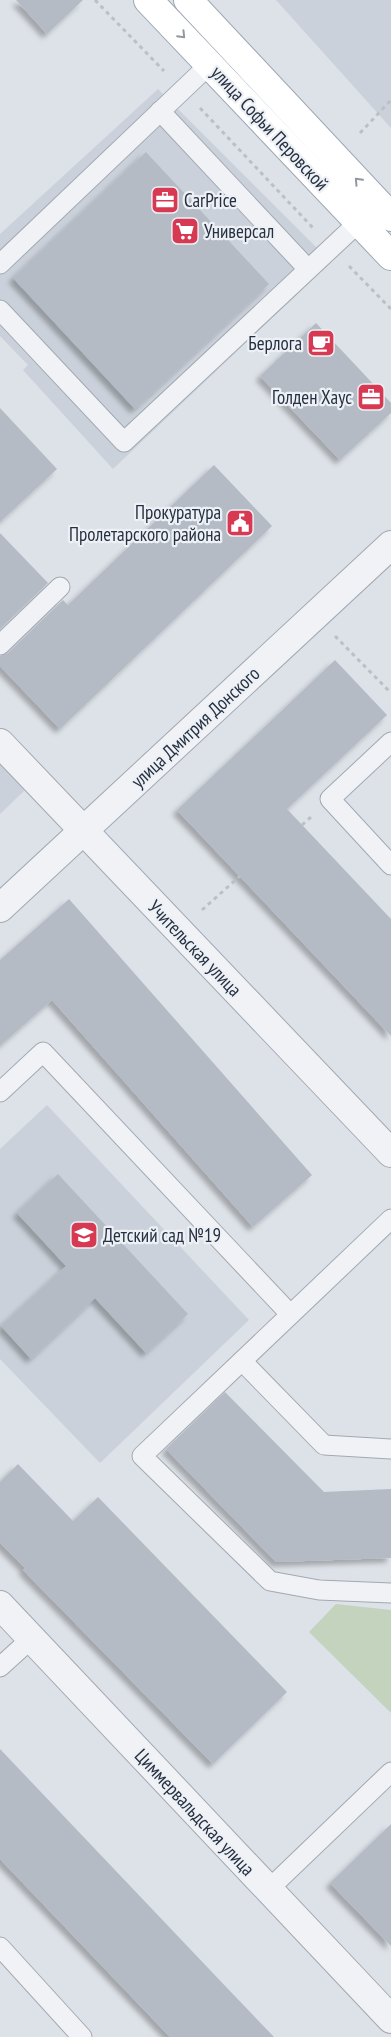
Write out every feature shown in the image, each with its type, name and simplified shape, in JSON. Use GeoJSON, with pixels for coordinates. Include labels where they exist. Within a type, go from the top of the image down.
{"type":"FeatureCollection","features":[{"type":"Feature","properties":{"kind":"main road","name":"улица Софьи Перовской"},"geometry":{"type":"LineString","coordinates":[[148,0],[391,256]]}},
{"type":"Feature","properties":{"kind":"main road","name":"улица Софьи Перовской"},"geometry":{"type":"LineString","coordinates":[[188,0],[391,217]]}},
{"type":"Feature","properties":{"kind":"street","name":"улица Дмитрия Донского"},"geometry":{"type":"LineString","coordinates":[[0,908],[391,545]]}},
{"type":"Feature","properties":{"kind":"street","name":"Учительская улица"},"geometry":{"type":"LineString","coordinates":[[0,743],[391,1153]]}},
{"type":"Feature","properties":{"kind":"street","name":"Циммервальдская улица"},"geometry":{"type":"LineString","coordinates":[[0,1605],[391,2019]]}},
{"type":"Feature","properties":{"kind":"lane"},"geometry":{"type":"LineString","coordinates":[[0,264],[210,64]]}},
{"type":"Feature","properties":{"kind":"lane"},"geometry":{"type":"LineString","coordinates":[[160,112],[308,269]]}},
{"type":"Feature","properties":{"kind":"lane"},"geometry":{"type":"LineString","coordinates":[[0,310],[124,442],[359,222]]}},
{"type":"Feature","properties":{"kind":"lane"},"geometry":{"type":"LineString","coordinates":[[0,645],[60,587]]}},
{"type":"Feature","properties":{"kind":"lane"},"geometry":{"type":"LineString","coordinates":[[391,742],[330,799],[391,865]]}},
{"type":"Feature","properties":{"kind":"lane"},"geometry":{"type":"LineString","coordinates":[[0,1092],[43,1052],[290,1314]]}},
{"type":"Feature","properties":{"kind":"lane"},"geometry":{"type":"LineString","coordinates":[[391,1219],[142,1456],[270,1580],[319,1590],[391,1593]]}},
{"type":"Feature","properties":{"kind":"lane"},"geometry":{"type":"LineString","coordinates":[[242,1361],[324,1445],[391,1449]]}},
{"type":"Feature","properties":{"kind":"lane"},"geometry":{"type":"LineString","coordinates":[[0,1666],[32,1638]]}},
{"type":"Feature","properties":{"kind":"lane"},"geometry":{"type":"LineString","coordinates":[[268,1889],[391,1772]]}},
{"type":"Feature","properties":{"kind":"lane"},"geometry":{"type":"LineString","coordinates":[[0,1947],[77,2035]]}},
{"type":"Feature","properties":{"kind":"path"},"geometry":{"type":"LineString","coordinates":[[95,0],[391,309]]}},
{"type":"Feature","properties":{"kind":"path"},"geometry":{"type":"LineString","coordinates":[[360,133],[391,100]]}},
{"type":"Feature","properties":{"kind":"path"},"geometry":{"type":"LineString","coordinates":[[315,615],[391,693]]}},
{"type":"Feature","properties":{"kind":"path"},"geometry":{"type":"LineString","coordinates":[[179,931],[240,876]]}},
{"type":"Feature","properties":{"kind":"shaded area"},"geometry":{"type":"Polygon","coordinates":[[[276,0],[391,0],[391,128],[276,0]]]}},
{"type":"Feature","properties":{"kind":"shaded area"},"geometry":{"type":"Polygon","coordinates":[[[158,89],[331,262],[113,469],[23,370],[28,365],[0,336],[0,234],[158,89]]]}},
{"type":"Feature","properties":{"kind":"shaded area"},"geometry":{"type":"Polygon","coordinates":[[[0,764],[25,790],[0,814],[0,764]]]}},
{"type":"Feature","properties":{"kind":"shaded area","name":"Детский сад №19"},"geometry":{"type":"Polygon","coordinates":[[[47,1105],[249,1320],[100,1463],[0,1359],[0,1149],[47,1105]]]}},
{"type":"Feature","properties":{"kind":"green space"},"geometry":{"type":"Polygon","coordinates":[[[336,1604],[391,1610],[391,1713],[309,1632],[336,1604]]]}},
{"type":"Feature","properties":{"kind":"building"},"geometry":{"type":"Polygon","coordinates":[[[16,0],[83,0],[47,34],[16,0]]]}},
{"type":"Feature","properties":{"kind":"building"},"geometry":{"type":"Polygon","coordinates":[[[146,152],[269,284],[135,409],[13,278],[146,152]]]}},
{"type":"Feature","properties":{"kind":"building"},"geometry":{"type":"Polygon","coordinates":[[[316,323],[391,403],[391,413],[340,460],[260,376],[316,323]]]}},
{"type":"Feature","properties":{"kind":"building"},"geometry":{"type":"Polygon","coordinates":[[[0,408],[57,469],[0,522],[0,408]]]}},
{"type":"Feature","properties":{"kind":"building"},"geometry":{"type":"Polygon","coordinates":[[[214,465],[272,526],[60,729],[0,666],[0,656],[8,653],[63,600],[68,605],[214,465]]]}},
{"type":"Feature","properties":{"kind":"building"},"geometry":{"type":"Polygon","coordinates":[[[0,533],[48,583],[0,629],[0,533]]]}},
{"type":"Feature","properties":{"kind":"building"},"geometry":{"type":"Polygon","coordinates":[[[335,660],[387,715],[287,809],[391,919],[391,1036],[177,810],[335,660]]]}},
{"type":"Feature","properties":{"kind":"building"},"geometry":{"type":"Polygon","coordinates":[[[69,899],[312,1175],[253,1227],[52,1000],[0,1046],[0,960],[69,899]]]}},
{"type":"Feature","properties":{"kind":"building"},"geometry":{"type":"Polygon","coordinates":[[[58,1174],[188,1314],[146,1353],[95,1298],[31,1359],[1,1326],[66,1266],[17,1213],[58,1174]]]}},
{"type":"Feature","properties":{"kind":"building"},"geometry":{"type":"Polygon","coordinates":[[[225,1392],[324,1492],[391,1489],[391,1558],[276,1562],[166,1449],[225,1392]]]}},
{"type":"Feature","properties":{"kind":"building"},"geometry":{"type":"Polygon","coordinates":[[[18,1464],[73,1521],[98,1497],[287,1692],[213,1764],[23,1570],[25,1568],[0,1543],[0,1482],[18,1464]]]}},
{"type":"Feature","properties":{"kind":"building"},"geometry":{"type":"Polygon","coordinates":[[[0,1749],[274,2037],[170,2037],[0,1859],[0,1749]]]}},
{"type":"Feature","properties":{"kind":"building"},"geometry":{"type":"Polygon","coordinates":[[[391,1824],[391,1946],[330,1883],[391,1824]]]}},
{"type":"Feature","properties":{"kind":"place","name":"CarPrice"},"geometry":{"type":"Point","coordinates":[165,200]}},
{"type":"Feature","properties":{"kind":"place","name":"Универсал"},"geometry":{"type":"Point","coordinates":[185,231]}},
{"type":"Feature","properties":{"kind":"place","name":"Берлога"},"geometry":{"type":"Point","coordinates":[321,343]}},
{"type":"Feature","properties":{"kind":"place","name":"Голден Хаус"},"geometry":{"type":"Point","coordinates":[371,397]}},
{"type":"Feature","properties":{"kind":"place","name":"Прокуратура Пролетарского района"},"geometry":{"type":"Point","coordinates":[240,523]}},
{"type":"Feature","properties":{"kind":"place","name":"Детский сад №19"},"geometry":{"type":"Point","coordinates":[84,1235]}}]}
